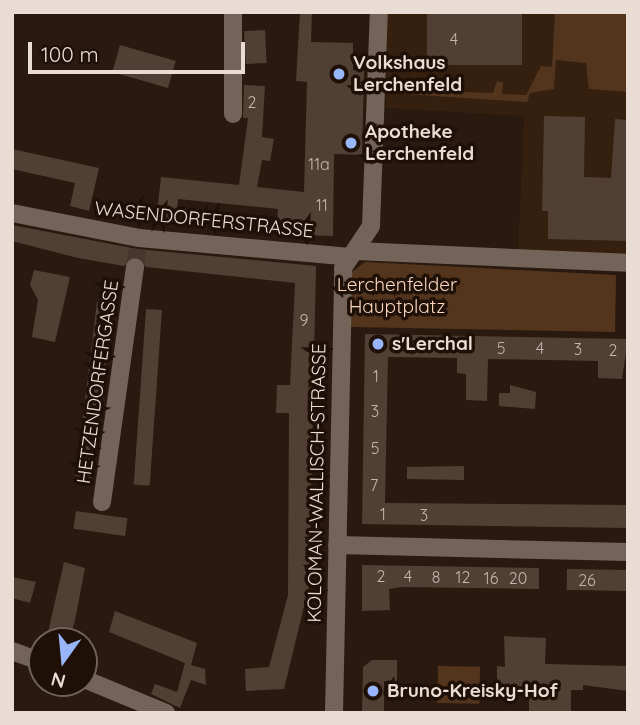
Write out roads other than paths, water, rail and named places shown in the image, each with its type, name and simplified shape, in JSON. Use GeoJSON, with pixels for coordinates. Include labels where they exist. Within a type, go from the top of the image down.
{"type":"FeatureCollection","features":[{"type":"Feature","properties":{"kind":"street"},"geometry":{"type":"LineString","coordinates":[[233,12],[233,114]]}},
{"type":"Feature","properties":{"kind":"street","name":"KOLOMAN-WALLISCH-STRASSE"},"geometry":{"type":"LineString","coordinates":[[334,713],[342,276],[373,211],[379,12]]}},
{"type":"Feature","properties":{"kind":"street","name":"WASENDORFERSTRASSE"},"geometry":{"type":"LineString","coordinates":[[12,213],[138,243],[353,254]]}},
{"type":"Feature","properties":{"kind":"street"},"geometry":{"type":"LineString","coordinates":[[353,254],[628,263]]}},
{"type":"Feature","properties":{"kind":"street","name":"HETZENDORFERGASSE"},"geometry":{"type":"LineString","coordinates":[[102,502],[135,267]]}},
{"type":"Feature","properties":{"kind":"street"},"geometry":{"type":"LineString","coordinates":[[337,545],[628,552]]}},
{"type":"Feature","properties":{"kind":"street"},"geometry":{"type":"LineString","coordinates":[[98,685],[166,713]]}},
{"type":"Feature","properties":{"kind":"tunnel"},"geometry":{"type":"LineString","coordinates":[[135,267],[138,248]]}},
{"type":"Feature","properties":{"kind":"place","name":"Volkshaus Lerchenfeld"},"geometry":{"type":"Point","coordinates":[339,74]}},
{"type":"Feature","properties":{"kind":"place","name":"Apotheke Lerchenfeld"},"geometry":{"type":"Point","coordinates":[351,143]}},
{"type":"Feature","properties":{"kind":"place","name":"s'Lerchal"},"geometry":{"type":"Point","coordinates":[378,344]}},
{"type":"Feature","properties":{"kind":"place","name":"Bruno-Kreisky-Hof"},"geometry":{"type":"Point","coordinates":[373,691]}},
{"type":"Feature","properties":{"kind":"park label","name":"Lerchenfelder Hauptplatz"},"geometry":{"type":"Point","coordinates":[397,296]}}]}
